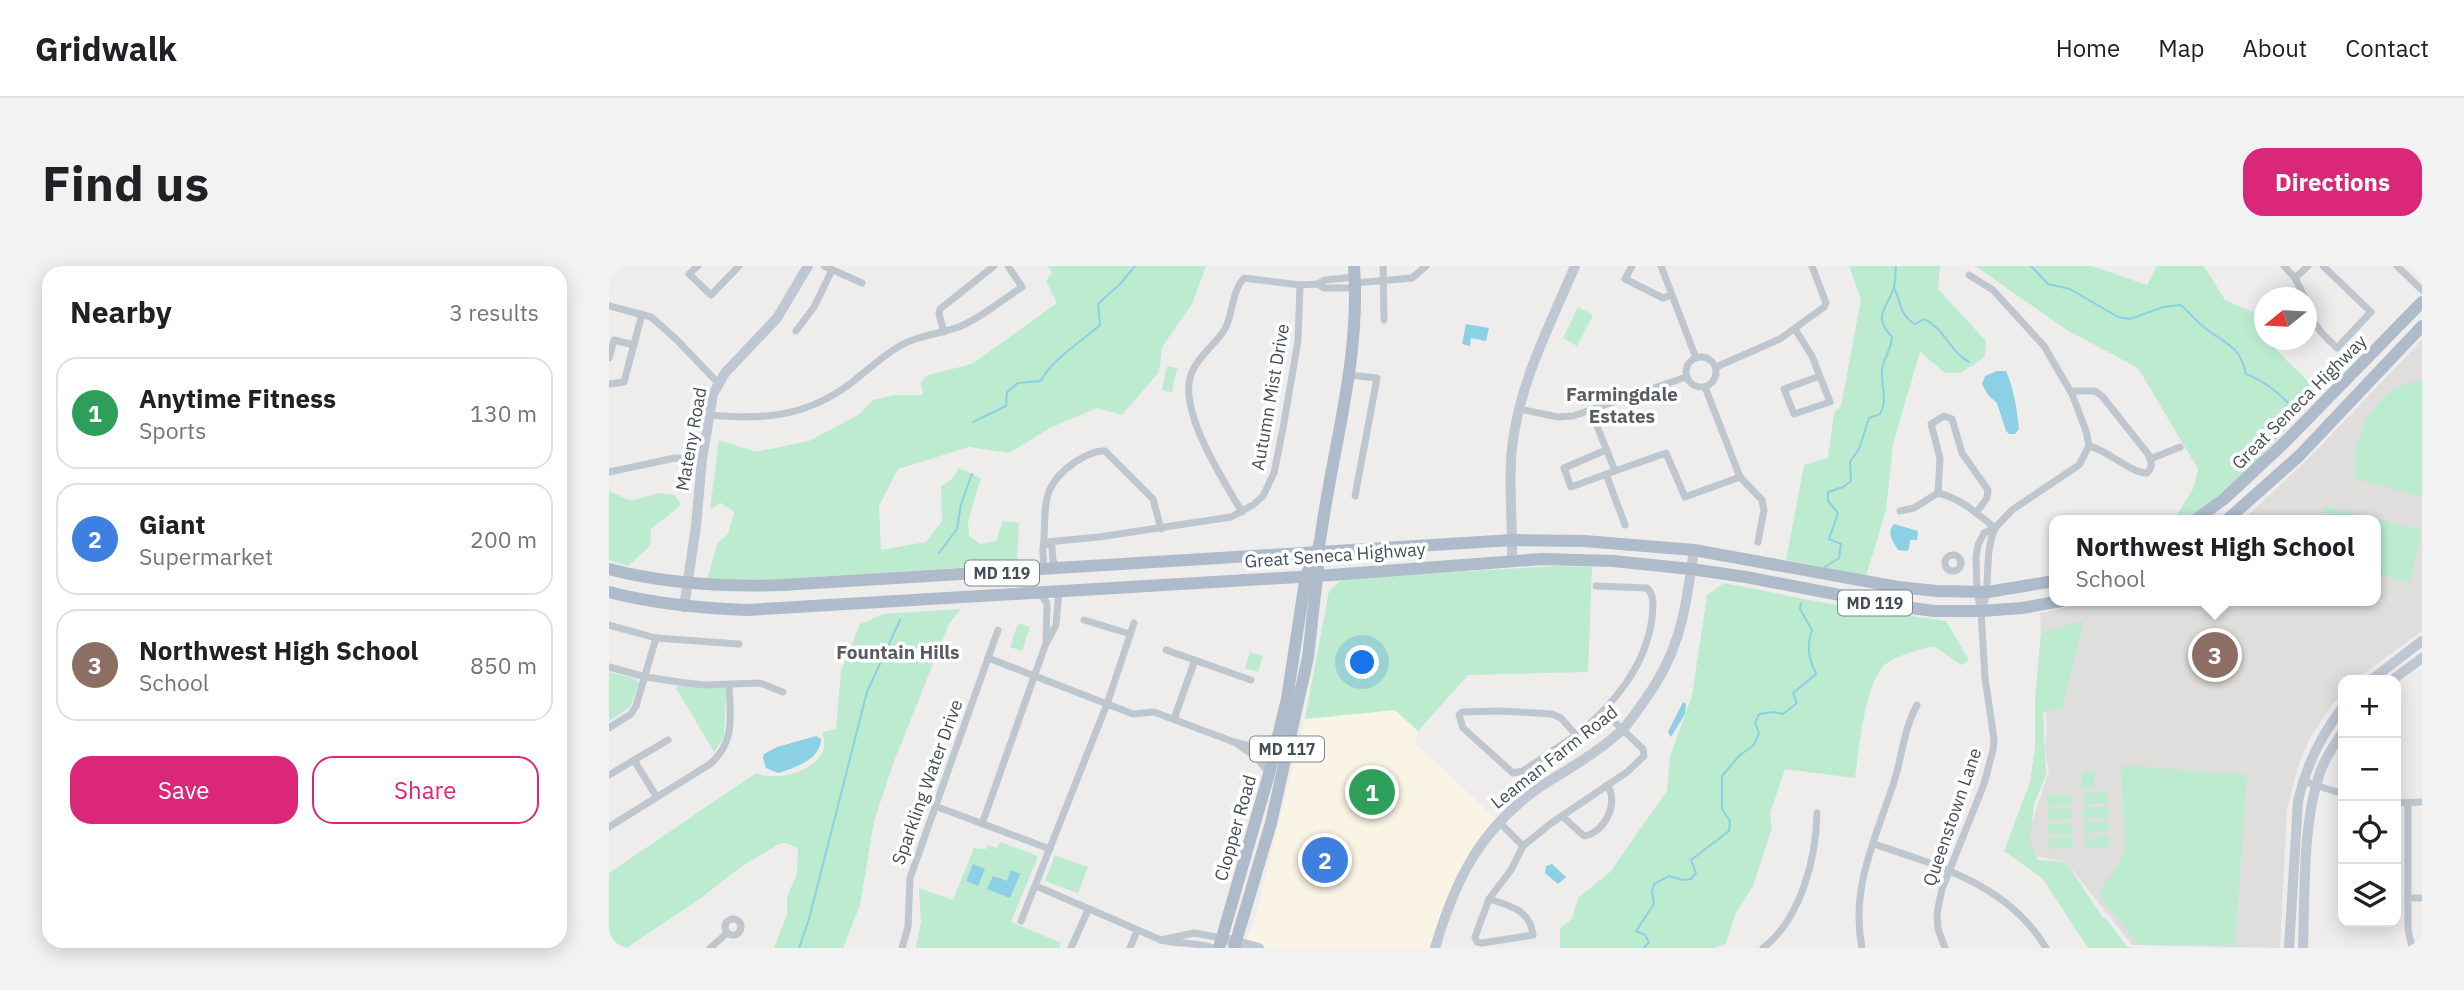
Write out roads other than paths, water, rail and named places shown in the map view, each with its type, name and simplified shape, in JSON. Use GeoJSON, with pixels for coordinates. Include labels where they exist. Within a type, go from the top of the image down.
{"type":"FeatureCollection","features":[{"type":"Feature","properties":{"kind":"main road","name":"Clopper Road"},"geometry":{"type":"LineString","coordinates":[[1218,945],[1269,774],[1313,575],[1349,375],[1355,322],[1355,279]]}},
{"type":"Feature","properties":{"kind":"main road","name":"Great Seneca Highway"},"geometry":{"type":"LineString","coordinates":[[2202,515],[2268,459],[2422,302]]}},
{"type":"Feature","properties":{"kind":"main road","name":"Great Seneca Highway"},"geometry":{"type":"LineString","coordinates":[[2233,515],[2299,456],[2422,326]]}},
{"type":"Feature","properties":{"kind":"main road","name":"Great Seneca Highway"},"geometry":{"type":"LineString","coordinates":[[609,569],[688,584],[731,587],[1037,571],[1173,560],[1513,540],[1584,541],[1694,550],[1898,587],[1937,591],[1983,592],[2049,582]]}},
{"type":"Feature","properties":{"kind":"main road","name":"Great Seneca Highway"},"geometry":{"type":"LineString","coordinates":[[609,592],[684,607],[783,609],[1512,560],[1613,561],[1691,569],[1934,611],[1981,611],[2049,603]]}},
{"type":"Feature","properties":{"kind":"main road","name":"Clopper Road"},"geometry":{"type":"LineString","coordinates":[[1235,945],[1271,823],[1308,657],[1313,575]]}},
{"type":"Feature","properties":{"kind":"street"},"geometry":{"type":"LineString","coordinates":[[698,266],[689,274],[711,295],[739,266]]}},
{"type":"Feature","properties":{"kind":"street","name":"Mateny Road"},"geometry":{"type":"LineString","coordinates":[[684,607],[696,526],[702,459],[709,415],[718,383],[777,318],[808,266]]}},
{"type":"Feature","properties":{"kind":"street"},"geometry":{"type":"LineString","coordinates":[[944,332],[940,309],[994,266]]}},
{"type":"Feature","properties":{"kind":"street"},"geometry":{"type":"LineString","coordinates":[[709,415],[752,418],[794,413],[822,402],[898,347],[970,321],[1022,286],[1008,266]]}},
{"type":"Feature","properties":{"kind":"street"},"geometry":{"type":"LineString","coordinates":[[1383,266],[1384,320]]}},
{"type":"Feature","properties":{"kind":"street"},"geometry":{"type":"LineString","coordinates":[[1242,512],[1218,471],[1197,424],[1189,398],[1190,377],[1200,359],[1225,328],[1239,284],[1244,278],[1300,285],[1318,284],[1325,280],[1384,281],[1412,278],[1426,266]]}},
{"type":"Feature","properties":{"kind":"street"},"geometry":{"type":"LineString","coordinates":[[1512,560],[1512,449],[1519,409],[1527,380],[1574,266]]}},
{"type":"Feature","properties":{"kind":"street"},"geometry":{"type":"LineString","coordinates":[[1632,266],[1625,279],[1663,298],[1671,295]]}},
{"type":"Feature","properties":{"kind":"street"},"geometry":{"type":"LineString","coordinates":[[1661,266],[1696,358]]}},
{"type":"Feature","properties":{"kind":"street"},"geometry":{"type":"LineString","coordinates":[[1716,366],[1780,339],[1824,307],[1826,303],[1812,266]]}},
{"type":"Feature","properties":{"kind":"street"},"geometry":{"type":"LineString","coordinates":[[2284,266],[2300,287]]}},
{"type":"Feature","properties":{"kind":"street"},"geometry":{"type":"LineString","coordinates":[[2295,278],[2308,266]]}},
{"type":"Feature","properties":{"kind":"street"},"geometry":{"type":"LineString","coordinates":[[2317,326],[2337,348],[2371,312],[2323,266]]}},
{"type":"Feature","properties":{"kind":"street"},"geometry":{"type":"LineString","coordinates":[[2397,266],[2422,290]]}},
{"type":"Feature","properties":{"kind":"street"},"geometry":{"type":"LineString","coordinates":[[796,331],[814,307],[828,268],[862,283]]}},
{"type":"Feature","properties":{"kind":"street"},"geometry":{"type":"LineString","coordinates":[[1969,275],[1993,290],[2019,316],[2054,360],[2071,391],[2089,446],[2079,465],[2012,510],[1995,528],[1984,533],[1978,545],[1976,566],[1983,592]]}},
{"type":"Feature","properties":{"kind":"street","name":"Autumn Mist Drive"},"geometry":{"type":"LineString","coordinates":[[1046,542],[1161,529],[1231,517],[1263,496],[1274,473],[1298,341],[1300,285]]}},
{"type":"Feature","properties":{"kind":"street"},"geometry":{"type":"LineString","coordinates":[[609,306],[651,317],[718,383]]}},
{"type":"Feature","properties":{"kind":"street"},"geometry":{"type":"LineString","coordinates":[[609,384],[624,382],[642,314]]}},
{"type":"Feature","properties":{"kind":"street"},"geometry":{"type":"LineString","coordinates":[[1795,330],[1812,356],[1820,376],[1830,402],[1794,414],[1784,389],[1820,376]]}},
{"type":"Feature","properties":{"kind":"street"},"geometry":{"type":"LineString","coordinates":[[609,358],[614,340],[634,345]]}},
{"type":"Feature","properties":{"kind":"street"},"geometry":{"type":"LineString","coordinates":[[1696,358],[1708,358],[1716,366],[1715,379],[1705,387],[1694,387],[1686,377],[1686,366],[1696,358]]}},
{"type":"Feature","properties":{"kind":"street"},"geometry":{"type":"LineString","coordinates":[[1349,375],[1377,378],[1355,496]]}},
{"type":"Feature","properties":{"kind":"street"},"geometry":{"type":"LineString","coordinates":[[1519,409],[1558,417],[1573,416],[1686,377]]}},
{"type":"Feature","properties":{"kind":"street"},"geometry":{"type":"LineString","coordinates":[[1705,387],[1740,477],[1762,499],[1764,510],[1758,542]]}},
{"type":"Feature","properties":{"kind":"street"},"geometry":{"type":"LineString","coordinates":[[2071,391],[2095,391],[2102,396],[2150,458],[2151,468],[2147,473],[2140,473],[2099,448],[2089,446]]}},
{"type":"Feature","properties":{"kind":"street"},"geometry":{"type":"LineString","coordinates":[[1591,411],[1615,471]]}},
{"type":"Feature","properties":{"kind":"street"},"geometry":{"type":"LineString","coordinates":[[1938,493],[1940,458],[1931,424],[1944,415],[1952,419],[1962,453],[1988,490],[1987,498],[1976,513]]}},
{"type":"Feature","properties":{"kind":"street"},"geometry":{"type":"LineString","coordinates":[[2150,458],[2180,447]]}},
{"type":"Feature","properties":{"kind":"street"},"geometry":{"type":"LineString","coordinates":[[1037,571],[1042,569],[1045,562],[1044,506],[1054,482],[1080,458],[1102,450],[1149,494],[1155,504],[1161,529]]}},
{"type":"Feature","properties":{"kind":"street"},"geometry":{"type":"LineString","coordinates":[[1606,450],[1564,468],[1571,487],[1666,453],[1685,498],[1740,477]]}},
{"type":"Feature","properties":{"kind":"street"},"geometry":{"type":"LineString","coordinates":[[609,472],[675,458],[702,459]]}},
{"type":"Feature","properties":{"kind":"street"},"geometry":{"type":"LineString","coordinates":[[1606,474],[1625,525]]}},
{"type":"Feature","properties":{"kind":"street"},"geometry":{"type":"LineString","coordinates":[[1938,493],[1964,502],[1995,528]]}},
{"type":"Feature","properties":{"kind":"street"},"geometry":{"type":"LineString","coordinates":[[1900,511],[1914,508],[1938,493]]}},
{"type":"Feature","properties":{"kind":"street"},"geometry":{"type":"LineString","coordinates":[[1981,611],[1987,553],[1995,528]]}},
{"type":"Feature","properties":{"kind":"street"},"geometry":{"type":"LineString","coordinates":[[1046,542],[1052,547],[1053,561],[1058,569]]}},
{"type":"Feature","properties":{"kind":"street","name":"Leaman Farm Road"},"geometry":{"type":"LineString","coordinates":[[1435,948],[1447,906],[1476,848],[1499,822],[1538,789],[1623,729],[1653,690],[1677,643],[1686,611],[1694,550]]}},
{"type":"Feature","properties":{"kind":"street"},"geometry":{"type":"LineString","coordinates":[[1961,564],[1987,567]]}},
{"type":"Feature","properties":{"kind":"street"},"geometry":{"type":"LineString","coordinates":[[1576,735],[1561,718],[1542,712],[1462,712],[1459,715],[1463,728],[1517,774],[1576,735],[1603,711],[1636,669],[1645,646],[1653,605],[1651,592],[1647,587],[1596,586]]}},
{"type":"Feature","properties":{"kind":"street"},"geometry":{"type":"LineString","coordinates":[[982,824],[1045,646],[1056,625],[1059,590]]}},
{"type":"Feature","properties":{"kind":"street"},"geometry":{"type":"LineString","coordinates":[[1038,592],[1047,603],[1045,646]]}},
{"type":"Feature","properties":{"kind":"street","name":"Queenstown Lane"},"geometry":{"type":"LineString","coordinates":[[1945,948],[1938,929],[1937,913],[1942,888],[1989,771],[1993,750],[1981,611]]}},
{"type":"Feature","properties":{"kind":"street"},"geometry":{"type":"LineString","coordinates":[[1084,620],[1130,634]]}},
{"type":"Feature","properties":{"kind":"street"},"geometry":{"type":"LineString","coordinates":[[1021,921],[1107,704],[1134,623]]}},
{"type":"Feature","properties":{"kind":"street"},"geometry":{"type":"LineString","coordinates":[[609,625],[656,638],[739,644]]}},
{"type":"Feature","properties":{"kind":"street","name":"Sparkling Water Drive"},"geometry":{"type":"LineString","coordinates":[[902,948],[908,927],[910,877],[998,630]]}},
{"type":"Feature","properties":{"kind":"street"},"geometry":{"type":"LineString","coordinates":[[609,728],[631,714],[636,706],[656,638]]}},
{"type":"Feature","properties":{"kind":"street"},"geometry":{"type":"LineString","coordinates":[[2378,675],[2422,641]]}},
{"type":"Feature","properties":{"kind":"street"},"geometry":{"type":"LineString","coordinates":[[1166,650],[1251,680]]}},
{"type":"Feature","properties":{"kind":"street"},"geometry":{"type":"LineString","coordinates":[[988,658],[1133,714],[1154,712],[1234,742],[1251,746],[1265,743],[1277,736]]}},
{"type":"Feature","properties":{"kind":"street"},"geometry":{"type":"LineString","coordinates":[[2399,675],[2422,658]]}},
{"type":"Feature","properties":{"kind":"street"},"geometry":{"type":"LineString","coordinates":[[1174,719],[1195,660]]}},
{"type":"Feature","properties":{"kind":"street"},"geometry":{"type":"LineString","coordinates":[[609,667],[646,677],[704,685],[760,683],[783,692]]}},
{"type":"Feature","properties":{"kind":"street"},"geometry":{"type":"LineString","coordinates":[[609,827],[709,764],[722,752],[729,736],[729,684]]}},
{"type":"Feature","properties":{"kind":"street"},"geometry":{"type":"LineString","coordinates":[[1862,948],[1858,917],[1859,898],[1867,862],[1895,779],[1908,722],[1917,705]]}},
{"type":"Feature","properties":{"kind":"street"},"geometry":{"type":"LineString","coordinates":[[1489,899],[1527,916],[1533,935],[1482,943],[1477,942],[1475,937],[1489,899],[1511,870],[1523,846],[1626,772],[1645,752],[1603,711]]}},
{"type":"Feature","properties":{"kind":"street"},"geometry":{"type":"LineString","coordinates":[[2289,948],[2298,801],[2303,781],[2321,740],[2338,714]]}},
{"type":"Feature","properties":{"kind":"street"},"geometry":{"type":"LineString","coordinates":[[2303,948],[2309,829],[2316,786],[2323,764],[2339,738]]}},
{"type":"Feature","properties":{"kind":"street"},"geometry":{"type":"LineString","coordinates":[[609,775],[668,740]]}},
{"type":"Feature","properties":{"kind":"street"},"geometry":{"type":"LineString","coordinates":[[1234,742],[1257,758],[1269,774]]}},
{"type":"Feature","properties":{"kind":"street"},"geometry":{"type":"LineString","coordinates":[[634,760],[656,796]]}},
{"type":"Feature","properties":{"kind":"street"},"geometry":{"type":"LineString","coordinates":[[2303,781],[2338,793]]}},
{"type":"Feature","properties":{"kind":"street"},"geometry":{"type":"LineString","coordinates":[[1562,816],[1584,836],[1590,835],[1609,814],[1612,798],[1607,785]]}},
{"type":"Feature","properties":{"kind":"street"},"geometry":{"type":"LineString","coordinates":[[2401,803],[2422,802]]}},
{"type":"Feature","properties":{"kind":"street"},"geometry":{"type":"LineString","coordinates":[[2408,804],[2408,929],[2412,948]]}},
{"type":"Feature","properties":{"kind":"street"},"geometry":{"type":"LineString","coordinates":[[935,806],[1051,849]]}},
{"type":"Feature","properties":{"kind":"street"},"geometry":{"type":"LineString","coordinates":[[1763,948],[1782,930],[1800,896],[1817,834],[1818,813]]}},
{"type":"Feature","properties":{"kind":"street"},"geometry":{"type":"LineString","coordinates":[[1499,822],[1523,846]]}},
{"type":"Feature","properties":{"kind":"street"},"geometry":{"type":"LineString","coordinates":[[1874,844],[1968,878],[2008,903],[2038,934],[2046,948]]}},
{"type":"Feature","properties":{"kind":"street"},"geometry":{"type":"LineString","coordinates":[[1036,886],[1161,940],[1185,946],[1203,944],[1259,948]]}},
{"type":"Feature","properties":{"kind":"street"},"geometry":{"type":"LineString","coordinates":[[2408,898],[2422,898]]}},
{"type":"Feature","properties":{"kind":"street"},"geometry":{"type":"LineString","coordinates":[[1071,948],[1088,910]]}},
{"type":"Feature","properties":{"kind":"street"},"geometry":{"type":"LineString","coordinates":[[1130,948],[1137,931]]}},
{"type":"Feature","properties":{"kind":"street"},"geometry":{"type":"LineString","coordinates":[[710,948],[727,933]]}},
{"type":"Feature","properties":{"kind":"street"},"geometry":{"type":"LineString","coordinates":[[1161,940],[1182,934],[1203,934],[1218,945]]}},
{"type":"Feature","properties":{"kind":"street"},"geometry":{"type":"LineString","coordinates":[[1182,934],[1185,946]]}},
{"type":"Feature","properties":{"kind":"water"},"geometry":{"type":"Polygon","coordinates":[[[1466,324],[1489,328],[1486,341],[1471,338],[1470,346],[1462,344],[1466,324]]]}},
{"type":"Feature","properties":{"kind":"water"},"geometry":{"type":"Polygon","coordinates":[[[2006,371],[2011,385],[2019,429],[2015,434],[2006,431],[1997,403],[1988,395],[1982,384],[1985,376],[2006,371]]]}},
{"type":"Feature","properties":{"kind":"water"},"geometry":{"type":"Polygon","coordinates":[[[1894,524],[1918,531],[1917,540],[1910,540],[1907,551],[1898,550],[1892,540],[1890,534],[1894,524]]]}},
{"type":"Feature","properties":{"kind":"water"},"geometry":{"type":"Polygon","coordinates":[[[1683,702],[1686,704],[1685,714],[1671,737],[1668,732],[1683,702]]]}},
{"type":"Feature","properties":{"kind":"water"},"geometry":{"type":"Polygon","coordinates":[[[816,736],[821,739],[820,746],[806,762],[778,773],[766,768],[764,754],[777,747],[816,736]]]}},
{"type":"Feature","properties":{"kind":"water"},"geometry":{"type":"Polygon","coordinates":[[[973,864],[985,869],[978,886],[966,881],[973,864]]]}},
{"type":"Feature","properties":{"kind":"water"},"geometry":{"type":"Polygon","coordinates":[[[1552,864],[1566,877],[1558,884],[1545,873],[1546,866],[1552,864]]]}},
{"type":"Feature","properties":{"kind":"water"},"geometry":{"type":"Polygon","coordinates":[[[1011,870],[1020,874],[1010,898],[987,889],[993,876],[1007,881],[1011,870]]]}},
{"type":"Feature","properties":{"kind":"waterway"},"geometry":{"type":"LineString","coordinates":[[973,422],[1006,406],[1007,392],[1018,383],[1041,381],[1059,359],[1100,325],[1098,304],[1135,266]]}},
{"type":"Feature","properties":{"kind":"waterway"},"geometry":{"type":"LineString","coordinates":[[1825,567],[1839,558],[1841,544],[1829,539],[1838,513],[1828,501],[1828,492],[1851,481],[1850,462],[1859,449],[1869,418],[1880,414],[1882,409],[1882,370],[1892,337],[1883,324],[1882,314],[1894,287],[1896,266]]}},
{"type":"Feature","properties":{"kind":"waterway"},"geometry":{"type":"LineString","coordinates":[[2031,266],[2048,284],[2070,289],[2118,317],[2130,319],[2163,307],[2181,305],[2236,351],[2246,374],[2271,388],[2292,407]]}},
{"type":"Feature","properties":{"kind":"waterway"},"geometry":{"type":"LineString","coordinates":[[1894,288],[1903,313],[1910,320],[1915,324],[1924,319],[1931,323],[1962,358],[1969,362]]}},
{"type":"Feature","properties":{"kind":"waterway"},"geometry":{"type":"LineString","coordinates":[[939,553],[957,529],[961,504],[972,474]]}},
{"type":"Feature","properties":{"kind":"waterway"},"geometry":{"type":"LineString","coordinates":[[1644,948],[1649,942],[1645,935],[1636,931],[1654,904],[1654,884],[1669,876],[1691,879],[1696,873],[1691,860],[1729,831],[1730,821],[1722,809],[1722,776],[1740,755],[1754,745],[1759,733],[1755,723],[1759,714],[1783,714],[1797,703],[1793,693],[1816,674],[1809,653],[1812,630],[1800,609],[1801,603]]}},
{"type":"Feature","properties":{"kind":"waterway"},"geometry":{"type":"LineString","coordinates":[[799,948],[809,919],[867,692],[900,620]]}},
{"type":"Feature","properties":{"kind":"place","name":"Northwest High School"},"geometry":{"type":"Point","coordinates":[2215,655]}},
{"type":"Feature","properties":{"kind":"place","name":"Anytime Fitness"},"geometry":{"type":"Point","coordinates":[1372,792]}},
{"type":"Feature","properties":{"kind":"place","name":"Giant"},"geometry":{"type":"Point","coordinates":[1325,860]}},
{"type":"Feature","properties":{"kind":"district","name":"Farmingdale Estates"},"geometry":{"type":"Point","coordinates":[1622,405]}},
{"type":"Feature","properties":{"kind":"district","name":"Fountain Hills"},"geometry":{"type":"Point","coordinates":[898,652]}}]}
